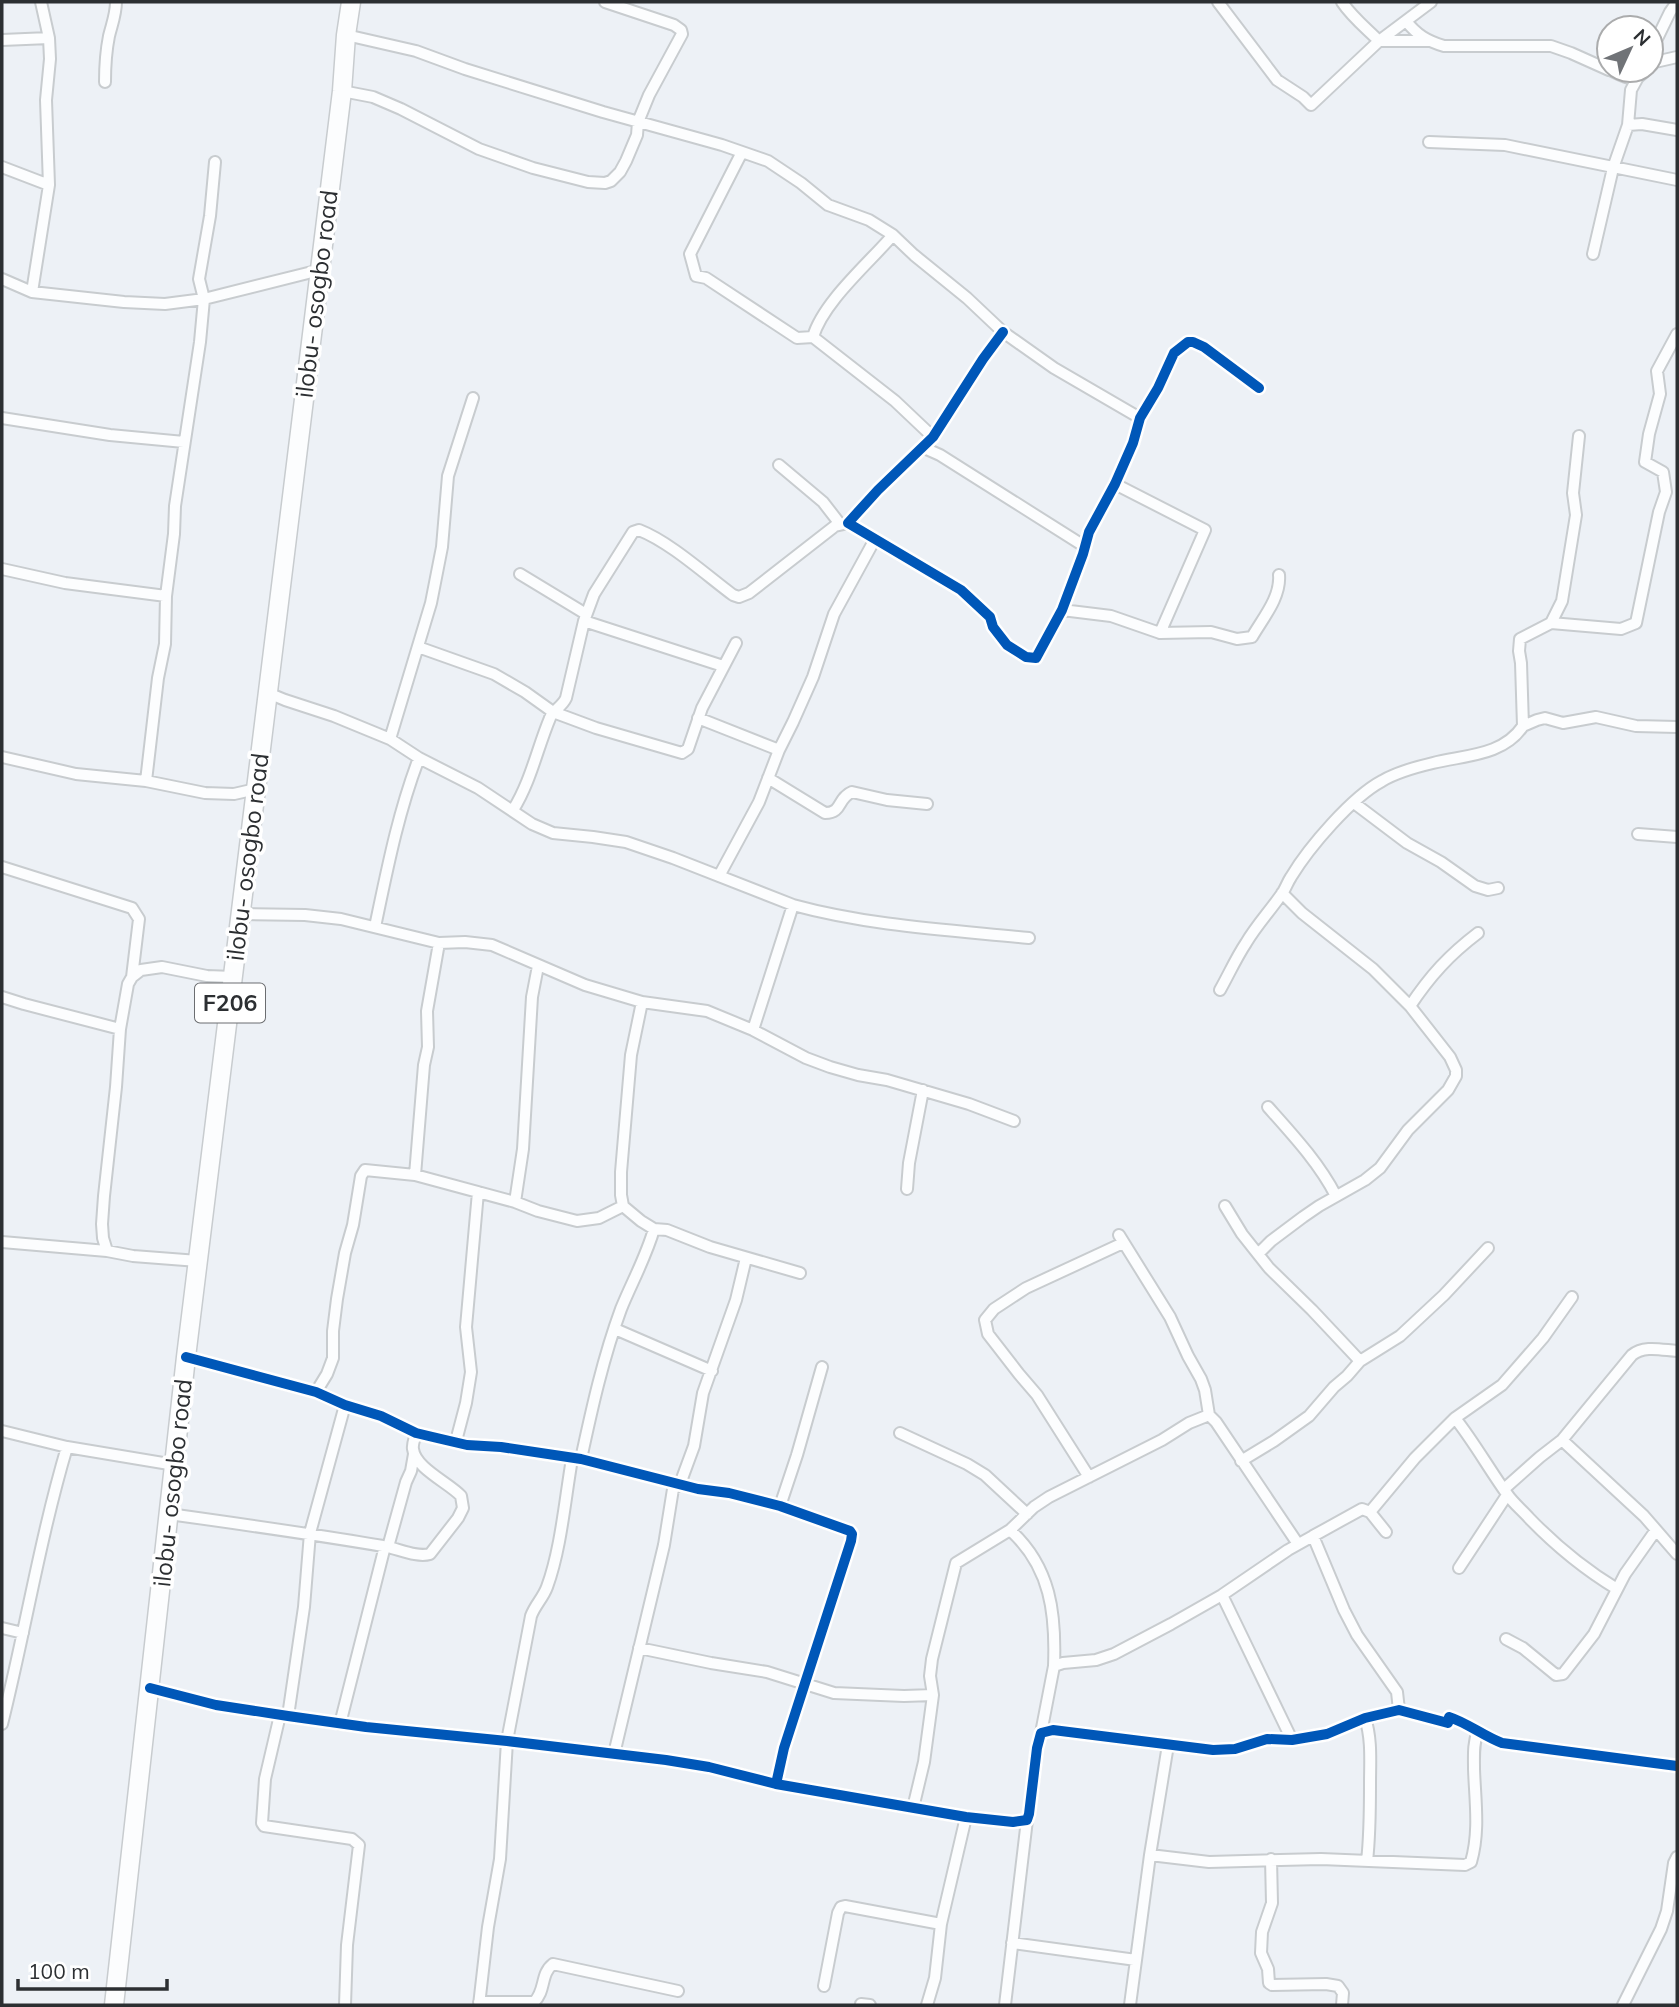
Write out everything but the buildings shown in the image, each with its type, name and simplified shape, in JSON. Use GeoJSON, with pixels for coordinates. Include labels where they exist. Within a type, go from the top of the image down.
{"type":"FeatureCollection","features":[{"type":"Feature","properties":{"kind":"main road","name":"ilobu- osogbo road"},"geometry":{"type":"LineString","coordinates":[[114,2005],[186,1357],[351,2]]}},
{"type":"Feature","properties":{"kind":"street"},"geometry":{"type":"LineString","coordinates":[[32,292],[49,185],[46,100],[50,59],[49,38],[41,2]]}},
{"type":"Feature","properties":{"kind":"street"},"geometry":{"type":"LineString","coordinates":[[105,82],[109,34],[116,17],[116,2]]}},
{"type":"Feature","properties":{"kind":"street"},"geometry":{"type":"LineString","coordinates":[[342,91],[373,97],[401,108],[479,149],[533,168],[597,184],[611,181],[620,172],[638,135],[638,122],[655,81],[682,34],[674,25],[605,2]]}},
{"type":"Feature","properties":{"kind":"street"},"geometry":{"type":"LineString","coordinates":[[1218,2],[1277,80],[1311,105],[1379,41],[1431,2]]}},
{"type":"Feature","properties":{"kind":"street"},"geometry":{"type":"LineString","coordinates":[[1342,2],[1353,18],[1367,27],[1379,41],[1428,41]]}},
{"type":"Feature","properties":{"kind":"street"},"geometry":{"type":"LineString","coordinates":[[1665,22],[1677,2]]}},
{"type":"Feature","properties":{"kind":"street"},"geometry":{"type":"LineString","coordinates":[[1406,21],[1416,33],[1428,41],[1444,46],[1551,46],[1595,64]]}},
{"type":"Feature","properties":{"kind":"street"},"geometry":{"type":"LineString","coordinates":[[346,35],[416,51],[465,69],[768,160],[828,205],[869,220],[893,235],[1003,332],[1054,368],[1140,418]]}},
{"type":"Feature","properties":{"kind":"street"},"geometry":{"type":"LineString","coordinates":[[2,40],[49,38]]}},
{"type":"Feature","properties":{"kind":"street"},"geometry":{"type":"LineString","coordinates":[[1594,254],[1613,168],[1628,125],[1631,90],[1635,84]]}},
{"type":"Feature","properties":{"kind":"street"},"geometry":{"type":"LineString","coordinates":[[1628,125],[1643,124],[1677,130]]}},
{"type":"Feature","properties":{"kind":"street"},"geometry":{"type":"LineString","coordinates":[[638,135],[651,126]]}},
{"type":"Feature","properties":{"kind":"street"},"geometry":{"type":"LineString","coordinates":[[1429,142],[1505,145],[1677,180]]}},
{"type":"Feature","properties":{"kind":"street"},"geometry":{"type":"LineString","coordinates":[[742,152],[690,254],[696,276],[706,278],[797,338],[813,337],[895,401],[933,437]]}},
{"type":"Feature","properties":{"kind":"street"},"geometry":{"type":"LineString","coordinates":[[146,781],[158,678],[165,644],[166,596],[174,534],[174,506],[200,342],[204,299],[199,279],[210,216],[215,162]]}},
{"type":"Feature","properties":{"kind":"street"},"geometry":{"type":"LineString","coordinates":[[2,167],[49,185]]}},
{"type":"Feature","properties":{"kind":"street"},"geometry":{"type":"LineString","coordinates":[[813,337],[833,302],[893,235]]}},
{"type":"Feature","properties":{"kind":"street"},"geometry":{"type":"LineString","coordinates":[[2,279],[32,292],[165,304],[204,299],[320,270]]}},
{"type":"Feature","properties":{"kind":"street"},"geometry":{"type":"LineString","coordinates":[[513,810],[524,792],[553,712],[563,705],[570,688],[585,617],[594,594],[622,546],[636,530],[643,531],[677,553],[733,595],[739,597],[749,593],[844,523],[933,437],[1003,332]]}},
{"type":"Feature","properties":{"kind":"street"},"geometry":{"type":"LineString","coordinates":[[1220,990],[1244,945],[1301,862],[1364,793],[1382,781],[1430,763],[1491,751],[1518,734],[1523,726],[1520,639],[1551,623],[1621,629],[1636,623],[1659,512],[1666,492],[1663,472],[1645,462],[1649,434],[1660,394],[1657,371],[1677,334]]}},
{"type":"Feature","properties":{"kind":"street"},"geometry":{"type":"LineString","coordinates":[[779,465],[844,523],[961,590],[990,617],[993,627],[1007,645],[1026,657],[1036,658],[1062,610],[1089,532],[1115,484],[1133,443],[1140,418],[1174,353],[1188,342],[1193,342],[1204,347],[1259,388]]}},
{"type":"Feature","properties":{"kind":"street"},"geometry":{"type":"LineString","coordinates":[[390,739],[431,603],[441,557],[448,477],[473,398]]}},
{"type":"Feature","properties":{"kind":"street"},"geometry":{"type":"LineString","coordinates":[[2,418],[110,435],[184,442]]}},
{"type":"Feature","properties":{"kind":"street"},"geometry":{"type":"LineString","coordinates":[[1551,623],[1562,601],[1576,515],[1573,493],[1579,436]]}},
{"type":"Feature","properties":{"kind":"street"},"geometry":{"type":"LineString","coordinates":[[922,447],[940,455],[1084,546]]}},
{"type":"Feature","properties":{"kind":"street"},"geometry":{"type":"LineString","coordinates":[[1115,484],[1205,530],[1160,633]]}},
{"type":"Feature","properties":{"kind":"street"},"geometry":{"type":"LineString","coordinates":[[719,876],[759,802],[779,750],[813,677],[834,614],[875,539]]}},
{"type":"Feature","properties":{"kind":"street"},"geometry":{"type":"LineString","coordinates":[[2,569],[65,583],[166,596]]}},
{"type":"Feature","properties":{"kind":"street"},"geometry":{"type":"LineString","coordinates":[[520,574],[585,617],[723,666]]}},
{"type":"Feature","properties":{"kind":"street"},"geometry":{"type":"LineString","coordinates":[[1062,610],[1111,617],[1160,633],[1211,632],[1237,639],[1252,637],[1271,606],[1280,585],[1279,575]]}},
{"type":"Feature","properties":{"kind":"street"},"geometry":{"type":"LineString","coordinates":[[418,647],[494,674],[553,712],[596,728],[682,753],[688,749],[698,718],[736,643]]}},
{"type":"Feature","properties":{"kind":"street"},"geometry":{"type":"LineString","coordinates":[[268,693],[390,739],[418,758],[478,788],[532,824],[553,833],[626,842],[793,905],[832,914],[894,925],[1029,937]]}},
{"type":"Feature","properties":{"kind":"street"},"geometry":{"type":"LineString","coordinates":[[1523,726],[1545,719],[1563,723],[1596,717],[1636,726],[1677,727]]}},
{"type":"Feature","properties":{"kind":"street"},"geometry":{"type":"LineString","coordinates":[[698,718],[779,750]]}},
{"type":"Feature","properties":{"kind":"street"},"geometry":{"type":"LineString","coordinates":[[2,757],[76,774],[146,781],[205,793],[233,794],[256,789]]}},
{"type":"Feature","properties":{"kind":"street"},"geometry":{"type":"LineString","coordinates":[[375,927],[394,838],[418,758]]}},
{"type":"Feature","properties":{"kind":"street"},"geometry":{"type":"LineString","coordinates":[[768,778],[825,813],[833,813],[838,809],[842,798],[852,792],[887,800],[927,804]]}},
{"type":"Feature","properties":{"kind":"street"},"geometry":{"type":"LineString","coordinates":[[1354,803],[1408,843],[1475,886],[1488,890],[1498,888]]}},
{"type":"Feature","properties":{"kind":"street"},"geometry":{"type":"LineString","coordinates":[[1638,834],[1677,837]]}},
{"type":"Feature","properties":{"kind":"street"},"geometry":{"type":"LineString","coordinates":[[2,867],[132,908],[139,919],[132,977]]}},
{"type":"Feature","properties":{"kind":"street"},"geometry":{"type":"LineString","coordinates":[[1258,1254],[1286,1229],[1336,1196],[1365,1181],[1380,1168],[1408,1130],[1454,1082],[1456,1070],[1451,1057],[1410,1006],[1373,969],[1302,913],[1282,893]]}},
{"type":"Feature","properties":{"kind":"street"},"geometry":{"type":"LineString","coordinates":[[753,1030],[793,905]]}},
{"type":"Feature","properties":{"kind":"street"},"geometry":{"type":"LineString","coordinates":[[241,914],[304,915],[341,919],[439,943],[492,945],[585,985],[642,1002],[707,1011],[830,1067],[923,1090],[1014,1121]]}},
{"type":"Feature","properties":{"kind":"street"},"geometry":{"type":"LineString","coordinates":[[1410,1006],[1440,966],[1478,933]]}},
{"type":"Feature","properties":{"kind":"street"},"geometry":{"type":"LineString","coordinates":[[415,1175],[428,1046],[427,1011],[439,943]]}},
{"type":"Feature","properties":{"kind":"street"},"geometry":{"type":"LineString","coordinates":[[515,1202],[523,1149],[532,997],[538,966]]}},
{"type":"Feature","properties":{"kind":"street"},"geometry":{"type":"LineString","coordinates":[[107,1251],[102,1224],[104,1196],[120,1029],[128,984],[141,970],[162,967],[207,976],[233,977]]}},
{"type":"Feature","properties":{"kind":"street"},"geometry":{"type":"LineString","coordinates":[[2,996],[120,1029]]}},
{"type":"Feature","properties":{"kind":"street"},"geometry":{"type":"LineString","coordinates":[[642,1002],[631,1055],[621,1172],[623,1206],[654,1229],[667,1230],[710,1247],[800,1273]]}},
{"type":"Feature","properties":{"kind":"street"},"geometry":{"type":"LineString","coordinates":[[907,1189],[909,1163],[923,1090]]}},
{"type":"Feature","properties":{"kind":"street"},"geometry":{"type":"LineString","coordinates":[[1268,1107],[1309,1154],[1336,1196]]}},
{"type":"Feature","properties":{"kind":"street"},"geometry":{"type":"LineString","coordinates":[[316,1392],[331,1366],[337,1298],[345,1254],[354,1225],[361,1175],[365,1170],[415,1175],[578,1221],[599,1218],[623,1206]]}},
{"type":"Feature","properties":{"kind":"street"},"geometry":{"type":"LineString","coordinates":[[456,1441],[471,1372],[466,1327],[478,1192]]}},
{"type":"Feature","properties":{"kind":"street"},"geometry":{"type":"LineString","coordinates":[[1225,1206],[1242,1234],[1283,1284],[1312,1310],[1360,1361]]}},
{"type":"Feature","properties":{"kind":"street"},"geometry":{"type":"LineString","coordinates":[[654,1229],[622,1308],[601,1371],[576,1459],[547,1587],[531,1616],[507,1741],[500,1859],[488,1927],[479,2004],[534,2002],[541,1991],[545,1972],[553,1964],[678,1991]]}},
{"type":"Feature","properties":{"kind":"street"},"geometry":{"type":"LineString","coordinates":[[1089,1477],[1037,1395],[988,1334],[985,1320],[994,1309],[1033,1284],[1121,1239],[1170,1317],[1205,1390],[1209,1415],[1297,1545]]}},
{"type":"Feature","properties":{"kind":"street"},"geometry":{"type":"LineString","coordinates":[[2,1242],[198,1261]]}},
{"type":"Feature","properties":{"kind":"street"},"geometry":{"type":"LineString","coordinates":[[1241,1461],[1309,1416],[1360,1361],[1400,1336],[1444,1295],[1488,1248]]}},
{"type":"Feature","properties":{"kind":"street"},"geometry":{"type":"LineString","coordinates":[[614,1754],[664,1545],[673,1489],[680,1484],[694,1446],[704,1392],[736,1300],[747,1258]]}},
{"type":"Feature","properties":{"kind":"street"},"geometry":{"type":"LineString","coordinates":[[1370,1512],[1415,1458],[1455,1418],[1502,1385],[1543,1338],[1572,1297]]}},
{"type":"Feature","properties":{"kind":"street"},"geometry":{"type":"LineString","coordinates":[[615,1329],[712,1371]]}},
{"type":"Feature","properties":{"kind":"street"},"geometry":{"type":"LineString","coordinates":[[1459,1568],[1506,1492],[1562,1440],[1637,1350],[1677,1351]]}},
{"type":"Feature","properties":{"kind":"street"},"geometry":{"type":"LineString","coordinates":[[186,1357],[316,1392],[345,1405],[381,1416],[416,1433],[467,1445],[501,1447],[576,1459],[780,1506],[848,1529],[852,1534],[784,1748],[776,1784]]}},
{"type":"Feature","properties":{"kind":"street"},"geometry":{"type":"LineString","coordinates":[[780,1506],[822,1367]]}},
{"type":"Feature","properties":{"kind":"street"},"geometry":{"type":"LineString","coordinates":[[345,1405],[310,1533],[304,1607],[284,1716],[265,1779],[261,1823],[264,1826],[352,1839],[359,1845],[347,1945],[345,2005]]}},
{"type":"Feature","properties":{"kind":"street"},"geometry":{"type":"LineString","coordinates":[[913,1808],[924,1762],[933,1695],[930,1676],[932,1659],[956,1563],[1010,1530],[1049,1497],[1162,1440],[1188,1423],[1209,1415]]}},
{"type":"Feature","properties":{"kind":"street"},"geometry":{"type":"LineString","coordinates":[[1455,1418],[1506,1492],[1546,1536],[1569,1557],[1617,1589]]}},
{"type":"Feature","properties":{"kind":"street"},"geometry":{"type":"LineString","coordinates":[[2,1431],[67,1447],[175,1465]]}},
{"type":"Feature","properties":{"kind":"street"},"geometry":{"type":"LineString","coordinates":[[340,1724],[405,1482],[411,1471],[414,1454],[412,1446],[416,1433]]}},
{"type":"Feature","properties":{"kind":"street"},"geometry":{"type":"LineString","coordinates":[[900,1433],[985,1475],[1027,1514]]}},
{"type":"Feature","properties":{"kind":"street"},"geometry":{"type":"LineString","coordinates":[[1562,1440],[1644,1516],[1677,1554]]}},
{"type":"Feature","properties":{"kind":"street"},"geometry":{"type":"LineString","coordinates":[[2,1724],[47,1519],[67,1447]]}},
{"type":"Feature","properties":{"kind":"street"},"geometry":{"type":"LineString","coordinates":[[169,1514],[310,1533],[423,1556],[430,1554],[463,1508],[461,1496],[425,1468],[414,1454]]}},
{"type":"Feature","properties":{"kind":"street"},"geometry":{"type":"LineString","coordinates":[[1054,1666],[1096,1660],[1114,1654],[1222,1595],[1297,1545],[1362,1509],[1370,1512],[1386,1532]]}},
{"type":"Feature","properties":{"kind":"street"},"geometry":{"type":"LineString","coordinates":[[1005,2005],[1037,1748],[1054,1666],[1055,1629],[1047,1587],[1032,1554],[1010,1530]]}},
{"type":"Feature","properties":{"kind":"street"},"geometry":{"type":"LineString","coordinates":[[1507,1639],[1560,1676],[1594,1634],[1625,1574],[1656,1531]]}},
{"type":"Feature","properties":{"kind":"street"},"geometry":{"type":"LineString","coordinates":[[1313,1536],[1343,1610],[1397,1692],[1399,1710]]}},
{"type":"Feature","properties":{"kind":"street"},"geometry":{"type":"LineString","coordinates":[[1222,1595],[1292,1740]]}},
{"type":"Feature","properties":{"kind":"street"},"geometry":{"type":"LineString","coordinates":[[2,1629],[23,1633]]}},
{"type":"Feature","properties":{"kind":"street"},"geometry":{"type":"LineString","coordinates":[[639,1648],[767,1672],[834,1693],[933,1695]]}},
{"type":"Feature","properties":{"kind":"street"},"geometry":{"type":"LineString","coordinates":[[150,1688],[216,1705],[284,1716],[709,1767],[776,1784],[966,1817],[1013,1822],[1027,1820]]}},
{"type":"Feature","properties":{"kind":"street"},"geometry":{"type":"LineString","coordinates":[[1041,1733],[1053,1730],[1213,1750],[1234,1749],[1254,1741],[1292,1740],[1327,1734],[1365,1718],[1399,1710],[1448,1723],[1449,1717],[1489,1738],[1516,1746],[1677,1766]]}},
{"type":"Feature","properties":{"kind":"street"},"geometry":{"type":"LineString","coordinates":[[1365,1718],[1369,1730],[1370,1755],[1370,1839],[1367,1861]]}},
{"type":"Feature","properties":{"kind":"street"},"geometry":{"type":"LineString","coordinates":[[1150,1855],[1209,1862],[1321,1859],[1465,1865],[1471,1862],[1477,1821],[1474,1746],[1478,1731]]}},
{"type":"Feature","properties":{"kind":"street"},"geometry":{"type":"LineString","coordinates":[[1130,2005],[1168,1745]]}},
{"type":"Feature","properties":{"kind":"street"},"geometry":{"type":"LineString","coordinates":[[927,2005],[935,1978],[941,1924],[966,1817]]}},
{"type":"Feature","properties":{"kind":"street"},"geometry":{"type":"LineString","coordinates":[[1623,2005],[1661,1929],[1677,1857]]}},
{"type":"Feature","properties":{"kind":"street"},"geometry":{"type":"LineString","coordinates":[[1271,1860],[1272,1903],[1262,1932],[1261,1953],[1268,1969],[1269,1983],[1338,1986],[1343,1993],[1342,2005]]}},
{"type":"Feature","properties":{"kind":"street"},"geometry":{"type":"LineString","coordinates":[[824,1986],[841,1907],[941,1924]]}},
{"type":"Feature","properties":{"kind":"street"},"geometry":{"type":"LineString","coordinates":[[1012,1942],[1136,1959]]}},
{"type":"Feature","properties":{"kind":"cycle path"},"geometry":{"type":"LineString","coordinates":[[1003,332],[933,437],[848,523],[961,590],[990,617],[993,627],[1007,645],[1026,657],[1036,658],[1062,610],[1089,532],[1115,484],[1133,443],[1140,418],[1174,353],[1188,342],[1193,342],[1204,347],[1259,388]]}},
{"type":"Feature","properties":{"kind":"cycle path"},"geometry":{"type":"LineString","coordinates":[[186,1357],[316,1392],[345,1405],[381,1416],[416,1433],[467,1445],[501,1447],[581,1459],[698,1489],[729,1493],[780,1506],[850,1531],[851,1541],[784,1748],[776,1784]]}},
{"type":"Feature","properties":{"kind":"cycle path"},"geometry":{"type":"LineString","coordinates":[[150,1688],[216,1705],[366,1727],[666,1760],[709,1767],[776,1784],[966,1817],[1013,1822],[1027,1820],[1041,1733],[1053,1730],[1213,1750],[1235,1749],[1267,1739],[1292,1740],[1327,1734],[1365,1718],[1399,1710],[1448,1723],[1449,1717],[1502,1743],[1677,1766]]}}]}
